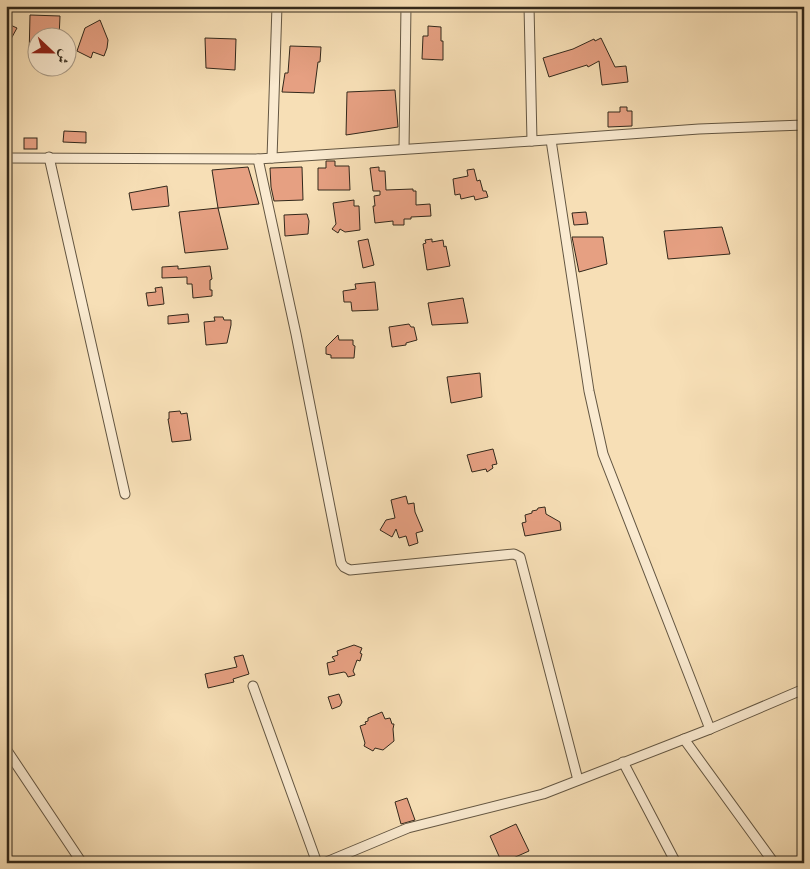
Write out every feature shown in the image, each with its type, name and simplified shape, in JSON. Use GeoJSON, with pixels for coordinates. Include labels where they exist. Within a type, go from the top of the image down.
{"type":"FeatureCollection","features":[{"type":"Feature","properties":{"kind":"street"},"geometry":{"type":"LineString","coordinates":[[272,158],[277,6]]}},
{"type":"Feature","properties":{"kind":"street"},"geometry":{"type":"LineString","coordinates":[[404,149],[406,6]]}},
{"type":"Feature","properties":{"kind":"street"},"geometry":{"type":"LineString","coordinates":[[529,6],[532,141]]}},
{"type":"Feature","properties":{"kind":"street"},"geometry":{"type":"LineString","coordinates":[[6,158],[272,158],[699,129],[804,124]]}},
{"type":"Feature","properties":{"kind":"street"},"geometry":{"type":"LineString","coordinates":[[551,140],[588,391],[603,454],[710,729]]}},
{"type":"Feature","properties":{"kind":"street"},"geometry":{"type":"LineString","coordinates":[[49,157],[126,494]]}},
{"type":"Feature","properties":{"kind":"street"},"geometry":{"type":"LineString","coordinates":[[258,158],[296,334],[341,563],[350,570],[514,554],[520,557],[578,780]]}},
{"type":"Feature","properties":{"kind":"street"},"geometry":{"type":"LineString","coordinates":[[253,686],[317,863]]}},
{"type":"Feature","properties":{"kind":"street"},"geometry":{"type":"LineString","coordinates":[[324,863],[408,828],[544,794],[710,729],[804,689]]}},
{"type":"Feature","properties":{"kind":"street"},"geometry":{"type":"LineString","coordinates":[[684,739],[774,863]]}},
{"type":"Feature","properties":{"kind":"street"},"geometry":{"type":"LineString","coordinates":[[6,749],[82,863]]}},
{"type":"Feature","properties":{"kind":"street"},"geometry":{"type":"LineString","coordinates":[[623,762],[676,863]]}},
{"type":"Feature","properties":{"kind":"building"},"geometry":{"type":"Polygon","coordinates":[[[30,15],[60,16],[59,28],[30,28],[30,15]]]}},
{"type":"Feature","properties":{"kind":"building"},"geometry":{"type":"Polygon","coordinates":[[[100,20],[108,40],[104,56],[93,52],[91,58],[78,52],[85,28],[100,20]]]}},
{"type":"Feature","properties":{"kind":"building"},"geometry":{"type":"Polygon","coordinates":[[[6,23],[17,28],[6,48],[6,23]]]}},
{"type":"Feature","properties":{"kind":"building"},"geometry":{"type":"Polygon","coordinates":[[[428,26],[441,27],[443,60],[422,59],[423,36],[428,36],[428,26]]]}},
{"type":"Feature","properties":{"kind":"building"},"geometry":{"type":"Polygon","coordinates":[[[205,38],[236,39],[235,70],[206,68],[205,38]]]}},
{"type":"Feature","properties":{"kind":"building"},"geometry":{"type":"Polygon","coordinates":[[[601,38],[615,67],[626,66],[628,82],[602,85],[599,61],[588,67],[587,65],[549,77],[543,58],[601,38]]]}},
{"type":"Feature","properties":{"kind":"building"},"geometry":{"type":"Polygon","coordinates":[[[290,46],[321,47],[314,93],[282,92],[285,73],[288,73],[290,46]]]}},
{"type":"Feature","properties":{"kind":"building"},"geometry":{"type":"Polygon","coordinates":[[[395,90],[398,127],[346,135],[347,92],[395,90]]]}},
{"type":"Feature","properties":{"kind":"building"},"geometry":{"type":"Polygon","coordinates":[[[620,107],[627,107],[627,111],[632,111],[632,126],[608,127],[608,112],[620,112],[620,107]]]}},
{"type":"Feature","properties":{"kind":"building"},"geometry":{"type":"Polygon","coordinates":[[[64,131],[86,132],[86,143],[63,142],[64,131]]]}},
{"type":"Feature","properties":{"kind":"building"},"geometry":{"type":"Polygon","coordinates":[[[24,138],[37,138],[37,149],[24,149],[24,138]]]}},
{"type":"Feature","properties":{"kind":"building"},"geometry":{"type":"Polygon","coordinates":[[[326,161],[335,161],[335,166],[349,166],[350,190],[318,190],[318,168],[326,168],[326,161]]]}},
{"type":"Feature","properties":{"kind":"building"},"geometry":{"type":"Polygon","coordinates":[[[248,167],[259,204],[218,208],[212,170],[248,167]]]}},
{"type":"Feature","properties":{"kind":"building"},"geometry":{"type":"Polygon","coordinates":[[[302,167],[303,200],[274,201],[270,168],[302,167]]]}},
{"type":"Feature","properties":{"kind":"building"},"geometry":{"type":"Polygon","coordinates":[[[379,167],[379,171],[385,171],[386,190],[413,189],[413,191],[416,191],[416,205],[430,204],[431,216],[404,219],[404,225],[393,225],[393,221],[375,223],[374,196],[380,195],[380,191],[373,191],[370,168],[379,167]]]}},
{"type":"Feature","properties":{"kind":"building"},"geometry":{"type":"Polygon","coordinates":[[[474,169],[477,181],[480,180],[483,191],[486,191],[488,197],[475,200],[474,196],[461,199],[460,194],[455,195],[453,179],[468,176],[467,170],[474,169]]]}},
{"type":"Feature","properties":{"kind":"building"},"geometry":{"type":"Polygon","coordinates":[[[167,186],[169,206],[132,210],[129,193],[167,186]]]}},
{"type":"Feature","properties":{"kind":"building"},"geometry":{"type":"Polygon","coordinates":[[[354,200],[354,206],[359,206],[360,230],[345,232],[340,229],[338,233],[332,229],[336,224],[333,203],[354,200]]]}},
{"type":"Feature","properties":{"kind":"building"},"geometry":{"type":"Polygon","coordinates":[[[218,208],[228,249],[185,253],[179,212],[218,208]]]}},
{"type":"Feature","properties":{"kind":"building"},"geometry":{"type":"Polygon","coordinates":[[[586,212],[588,224],[574,225],[572,213],[586,212]]]}},
{"type":"Feature","properties":{"kind":"building"},"geometry":{"type":"Polygon","coordinates":[[[307,214],[309,221],[308,234],[285,236],[284,215],[307,214]]]}},
{"type":"Feature","properties":{"kind":"building"},"geometry":{"type":"Polygon","coordinates":[[[722,227],[730,254],[668,259],[664,231],[722,227]]]}},
{"type":"Feature","properties":{"kind":"building"},"geometry":{"type":"Polygon","coordinates":[[[572,237],[603,237],[607,264],[579,272],[572,237]]]}},
{"type":"Feature","properties":{"kind":"building"},"geometry":{"type":"Polygon","coordinates":[[[368,239],[374,265],[363,268],[358,241],[368,239]]]}},
{"type":"Feature","properties":{"kind":"building"},"geometry":{"type":"Polygon","coordinates":[[[432,239],[432,242],[443,240],[450,266],[427,270],[423,244],[426,243],[425,240],[432,239]]]}},
{"type":"Feature","properties":{"kind":"building"},"geometry":{"type":"Polygon","coordinates":[[[178,266],[178,269],[210,266],[212,279],[210,280],[210,290],[212,290],[212,296],[193,298],[192,284],[187,284],[187,277],[162,278],[162,267],[178,266]]]}},
{"type":"Feature","properties":{"kind":"building"},"geometry":{"type":"Polygon","coordinates":[[[375,282],[378,310],[352,311],[351,302],[344,302],[343,291],[356,289],[355,284],[375,282]]]}},
{"type":"Feature","properties":{"kind":"building"},"geometry":{"type":"Polygon","coordinates":[[[162,287],[164,304],[148,306],[146,293],[156,292],[155,288],[162,287]]]}},
{"type":"Feature","properties":{"kind":"building"},"geometry":{"type":"Polygon","coordinates":[[[463,298],[468,323],[432,325],[428,303],[463,298]]]}},
{"type":"Feature","properties":{"kind":"building"},"geometry":{"type":"Polygon","coordinates":[[[188,314],[189,322],[168,324],[168,316],[188,314]]]}},
{"type":"Feature","properties":{"kind":"building"},"geometry":{"type":"Polygon","coordinates":[[[214,317],[223,317],[224,320],[231,320],[227,343],[206,345],[204,322],[215,321],[214,317]]]}},
{"type":"Feature","properties":{"kind":"building"},"geometry":{"type":"Polygon","coordinates":[[[409,324],[411,327],[414,327],[417,340],[406,343],[406,345],[392,347],[389,327],[409,324]]]}},
{"type":"Feature","properties":{"kind":"building"},"geometry":{"type":"Polygon","coordinates":[[[338,335],[339,340],[353,340],[353,345],[355,346],[354,358],[331,358],[331,355],[326,354],[326,347],[338,335]]]}},
{"type":"Feature","properties":{"kind":"building"},"geometry":{"type":"Polygon","coordinates":[[[480,373],[482,397],[451,403],[447,377],[480,373]]]}},
{"type":"Feature","properties":{"kind":"building"},"geometry":{"type":"Polygon","coordinates":[[[180,411],[181,414],[187,413],[191,440],[172,442],[168,419],[169,412],[180,411]]]}},
{"type":"Feature","properties":{"kind":"building"},"geometry":{"type":"Polygon","coordinates":[[[493,449],[497,464],[492,465],[493,468],[487,472],[486,469],[472,472],[467,455],[493,449]]]}},
{"type":"Feature","properties":{"kind":"building"},"geometry":{"type":"Polygon","coordinates":[[[406,496],[408,504],[414,503],[415,512],[423,531],[416,533],[418,543],[409,546],[406,536],[399,538],[396,529],[392,537],[380,530],[386,520],[395,518],[391,500],[406,496]]]}},
{"type":"Feature","properties":{"kind":"building"},"geometry":{"type":"Polygon","coordinates":[[[545,507],[546,514],[560,522],[561,530],[525,536],[522,523],[526,522],[525,515],[532,513],[532,511],[538,508],[545,507]]]}},
{"type":"Feature","properties":{"kind":"building"},"geometry":{"type":"Polygon","coordinates":[[[354,645],[362,648],[360,661],[357,660],[353,671],[355,675],[348,677],[344,672],[329,675],[327,663],[335,661],[332,657],[338,655],[337,651],[354,645]]]}},
{"type":"Feature","properties":{"kind":"building"},"geometry":{"type":"Polygon","coordinates":[[[243,655],[249,674],[233,679],[234,682],[208,688],[205,674],[237,667],[234,657],[243,655]]]}},
{"type":"Feature","properties":{"kind":"building"},"geometry":{"type":"Polygon","coordinates":[[[339,694],[342,702],[340,706],[332,709],[328,697],[339,694]]]}},
{"type":"Feature","properties":{"kind":"building"},"geometry":{"type":"Polygon","coordinates":[[[382,712],[385,719],[390,718],[392,724],[394,724],[394,741],[383,750],[375,748],[373,751],[364,746],[365,743],[360,726],[366,724],[365,722],[368,721],[368,718],[382,712]]]}},
{"type":"Feature","properties":{"kind":"building"},"geometry":{"type":"Polygon","coordinates":[[[407,798],[415,820],[401,824],[395,802],[407,798]]]}},
{"type":"Feature","properties":{"kind":"building"},"geometry":{"type":"Polygon","coordinates":[[[516,824],[529,851],[502,863],[490,836],[516,824]]]}}]}
